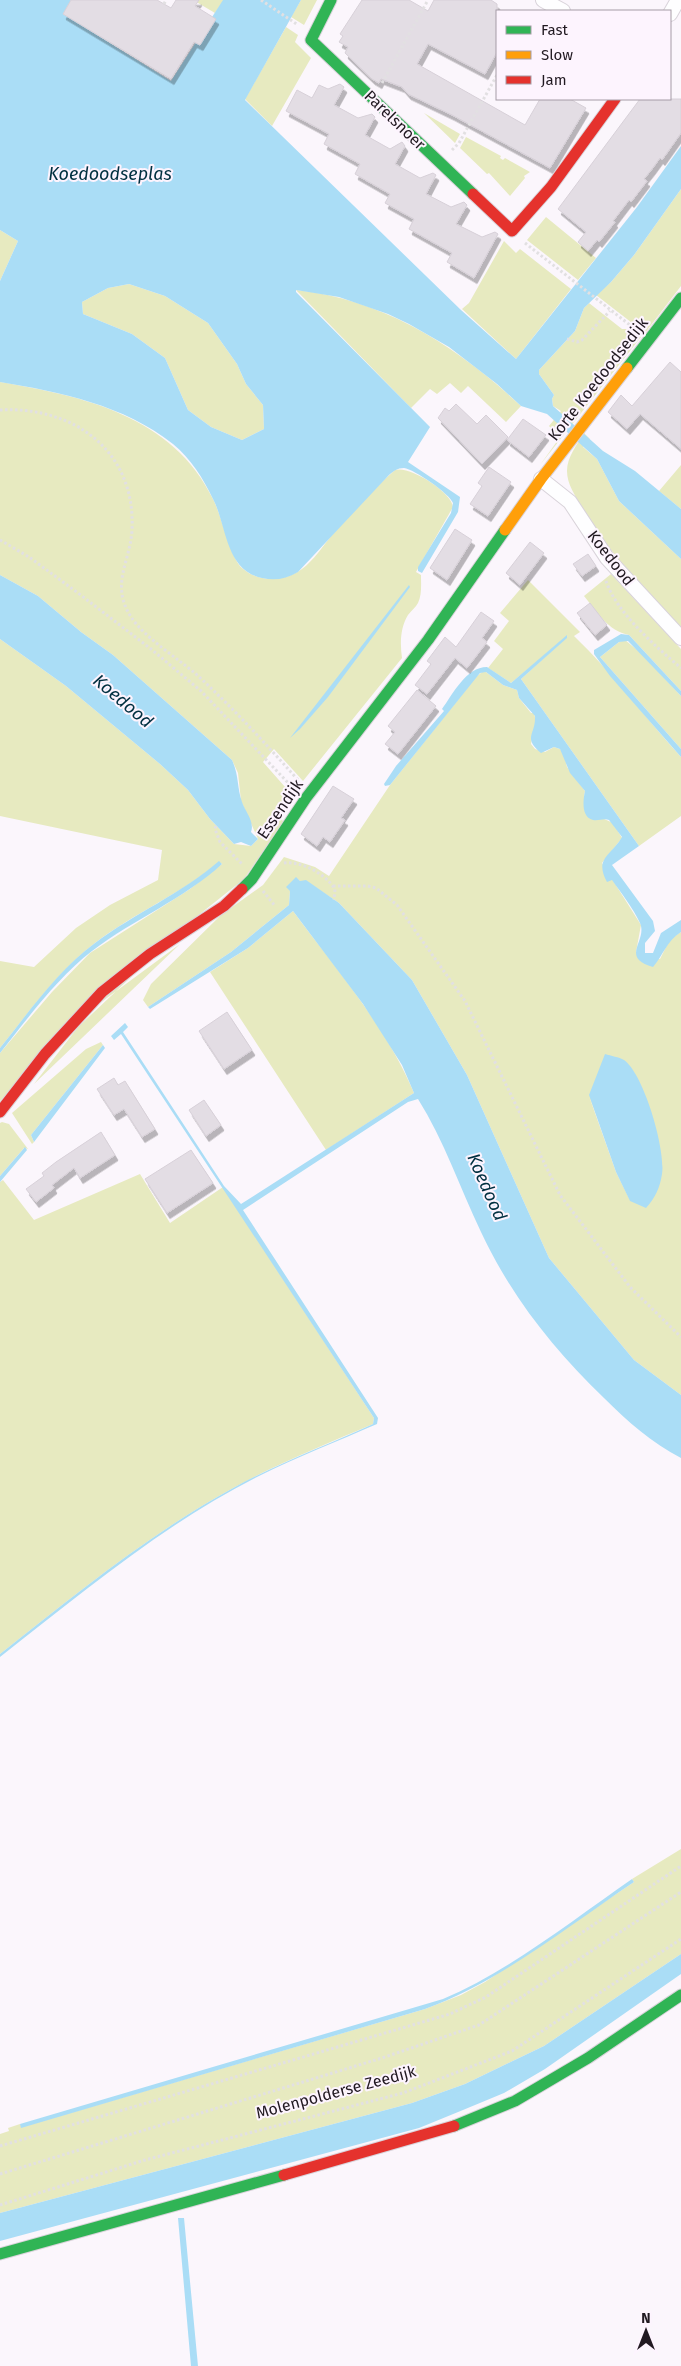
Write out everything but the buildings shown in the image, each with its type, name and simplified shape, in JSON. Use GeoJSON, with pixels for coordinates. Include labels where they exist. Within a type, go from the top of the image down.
{"type":"FeatureCollection","features":[{"type":"Feature","properties":{"kind":"street","name":"Parelsnoer"},"geometry":{"type":"LineString","coordinates":[[331,0],[311,40],[512,231]]}},
{"type":"Feature","properties":{"kind":"street"},"geometry":{"type":"LineString","coordinates":[[542,0],[561,10]]}},
{"type":"Feature","properties":{"kind":"street"},"geometry":{"type":"LineString","coordinates":[[671,12],[678,0]]}},
{"type":"Feature","properties":{"kind":"street"},"geometry":{"type":"LineString","coordinates":[[512,231],[551,187],[614,100]]}},
{"type":"Feature","properties":{"kind":"street","name":"Korte Koedoodsedijk"},"geometry":{"type":"LineString","coordinates":[[542,480],[681,298]]}},
{"type":"Feature","properties":{"kind":"street","name":"Essendijk"},"geometry":{"type":"LineString","coordinates":[[0,1112],[45,1054],[102,992],[150,954],[224,906],[239,893],[262,866],[309,794],[428,640],[542,480]]}},
{"type":"Feature","properties":{"kind":"street","name":"Koedood"},"geometry":{"type":"LineString","coordinates":[[542,480],[570,502],[607,558],[681,638]]}},
{"type":"Feature","properties":{"kind":"street"},"geometry":{"type":"LineString","coordinates":[[0,2254],[448,2129],[515,2101],[588,2058],[681,1995]]}},
{"type":"Feature","properties":{"kind":"path"},"geometry":{"type":"LineString","coordinates":[[261,0],[298,25]]}},
{"type":"Feature","properties":{"kind":"path"},"geometry":{"type":"LineString","coordinates":[[373,99],[428,0]]}},
{"type":"Feature","properties":{"kind":"path"},"geometry":{"type":"LineString","coordinates":[[440,163],[459,143],[496,77]]}},
{"type":"Feature","properties":{"kind":"path","name":"Korte Koedoodsedijk"},"geometry":{"type":"LineString","coordinates":[[512,231],[632,327]]}},
{"type":"Feature","properties":{"kind":"path"},"geometry":{"type":"LineString","coordinates":[[567,339],[577,342],[582,340],[610,311]]}},
{"type":"Feature","properties":{"kind":"path"},"geometry":{"type":"LineString","coordinates":[[0,410],[35,411],[63,419],[87,432],[108,450],[124,479],[132,508],[132,536],[121,582],[123,599],[131,616],[144,631],[224,700],[309,794]]}},
{"type":"Feature","properties":{"kind":"path"},"geometry":{"type":"LineString","coordinates":[[0,540],[36,562],[151,649],[201,691],[295,790],[309,794]]}},
{"type":"Feature","properties":{"kind":"path"},"geometry":{"type":"LineString","coordinates":[[607,558],[604,575],[610,595],[634,623],[681,668]]}},
{"type":"Feature","properties":{"kind":"path"},"geometry":{"type":"LineString","coordinates":[[333,886],[368,886],[376,888],[397,905],[465,1001],[560,1195],[630,1287],[681,1337]]}},
{"type":"Feature","properties":{"kind":"path"},"geometry":{"type":"LineString","coordinates":[[260,888],[275,906]]}},
{"type":"Feature","properties":{"kind":"path"},"geometry":{"type":"LineString","coordinates":[[0,2146],[450,2014],[486,1997],[681,1866]]}},
{"type":"Feature","properties":{"kind":"path"},"geometry":{"type":"LineString","coordinates":[[0,2174],[382,2058],[479,2024],[681,1892]]}},
{"type":"Feature","properties":{"kind":"path","name":"Molenpolderse Zeedijk"},"geometry":{"type":"LineString","coordinates":[[0,2205],[145,2160],[403,2093],[512,2051],[681,1939]]}},
{"type":"Feature","properties":{"kind":"green space"},"geometry":{"type":"Polygon","coordinates":[[[193,0],[224,0],[215,13],[193,0]]]}},
{"type":"Feature","properties":{"kind":"green space"},"geometry":{"type":"Polygon","coordinates":[[[301,0],[317,0],[304,25],[291,17],[301,0]]]}},
{"type":"Feature","properties":{"kind":"green space"},"geometry":{"type":"Polygon","coordinates":[[[286,27],[298,35],[295,42],[311,58],[272,126],[245,99],[286,27]]]}},
{"type":"Feature","properties":{"kind":"green space"},"geometry":{"type":"Polygon","coordinates":[[[424,113],[460,134],[455,143],[424,113]]]}},
{"type":"Feature","properties":{"kind":"green space"},"geometry":{"type":"Polygon","coordinates":[[[466,137],[501,156],[500,158],[503,160],[505,158],[530,172],[524,176],[525,178],[510,196],[489,173],[487,174],[460,148],[466,137]]]}},
{"type":"Feature","properties":{"kind":"green space"},"geometry":{"type":"Polygon","coordinates":[[[681,189],[681,286],[645,333],[596,295],[611,282],[634,255],[681,189]]]}},
{"type":"Feature","properties":{"kind":"green space"},"geometry":{"type":"Polygon","coordinates":[[[546,217],[596,258],[578,280],[527,240],[546,217]]]}},
{"type":"Feature","properties":{"kind":"green space"},"geometry":{"type":"Polygon","coordinates":[[[0,230],[18,241],[0,281],[0,230]]]}},
{"type":"Feature","properties":{"kind":"green space"},"geometry":{"type":"Polygon","coordinates":[[[504,241],[516,253],[520,249],[571,289],[516,359],[462,309],[469,303],[504,241]]]}},
{"type":"Feature","properties":{"kind":"green space"},"geometry":{"type":"Polygon","coordinates":[[[129,284],[165,296],[208,323],[237,364],[246,384],[263,405],[264,429],[242,440],[211,427],[188,410],[165,358],[132,334],[83,314],[82,302],[108,288],[129,284]]]}},
{"type":"Feature","properties":{"kind":"green space"},"geometry":{"type":"Polygon","coordinates":[[[296,290],[328,295],[359,304],[389,315],[418,329],[472,364],[521,406],[506,422],[468,386],[461,393],[450,383],[437,394],[430,389],[411,408],[296,290]]]}},
{"type":"Feature","properties":{"kind":"green space"},"geometry":{"type":"Polygon","coordinates":[[[589,303],[622,329],[630,329],[641,337],[540,465],[558,440],[557,435],[549,426],[561,411],[553,406],[552,399],[554,395],[539,374],[539,370],[575,331],[584,308],[589,303]]]}},
{"type":"Feature","properties":{"kind":"green space"},"geometry":{"type":"Polygon","coordinates":[[[0,382],[93,403],[123,415],[150,429],[175,448],[196,471],[213,499],[238,563],[242,568],[256,576],[272,579],[280,578],[295,573],[306,566],[363,501],[395,470],[410,472],[429,481],[445,494],[453,507],[416,572],[421,575],[420,597],[403,625],[402,658],[303,781],[274,749],[263,762],[293,796],[281,815],[283,822],[244,879],[186,925],[0,1101],[0,1053],[52,992],[90,953],[190,889],[222,864],[219,862],[189,884],[125,922],[81,954],[44,992],[0,1048],[0,961],[34,967],[76,928],[110,905],[158,880],[162,850],[0,816],[0,639],[66,686],[160,764],[188,790],[210,819],[234,844],[251,846],[258,839],[241,801],[238,773],[232,760],[113,655],[81,632],[38,596],[0,575],[0,382]]]}},
{"type":"Feature","properties":{"kind":"green space"},"geometry":{"type":"Polygon","coordinates":[[[584,433],[590,439],[583,447],[597,459],[619,501],[681,559],[681,630],[640,586],[603,540],[572,489],[567,476],[567,466],[573,451],[584,433]]]}},
{"type":"Feature","properties":{"kind":"green space"},"geometry":{"type":"Polygon","coordinates":[[[681,465],[681,509],[659,491],[681,465]]]}},
{"type":"Feature","properties":{"kind":"green space"},"geometry":{"type":"Polygon","coordinates":[[[611,574],[681,649],[681,691],[629,635],[609,625],[584,596],[611,574]]]}},
{"type":"Feature","properties":{"kind":"green space"},"geometry":{"type":"Polygon","coordinates":[[[528,580],[580,632],[574,636],[602,665],[681,757],[681,816],[639,846],[521,679],[568,636],[511,683],[488,668],[503,649],[494,641],[509,621],[500,613],[528,580]]]}},
{"type":"Feature","properties":{"kind":"green space"},"geometry":{"type":"Polygon","coordinates":[[[625,640],[641,653],[681,696],[681,749],[600,657],[619,642],[625,640]]]}},
{"type":"Feature","properties":{"kind":"green space"},"geometry":{"type":"Polygon","coordinates":[[[482,672],[486,672],[503,685],[517,690],[519,698],[531,713],[534,713],[536,721],[531,744],[535,749],[545,752],[554,747],[560,749],[564,754],[567,767],[585,791],[584,797],[602,818],[613,823],[622,838],[602,863],[641,925],[636,952],[660,959],[670,939],[681,932],[681,1395],[634,1360],[549,1258],[467,1075],[412,980],[339,903],[306,881],[300,881],[296,878],[290,891],[289,905],[231,952],[148,1007],[143,1000],[151,984],[221,915],[263,885],[284,857],[315,867],[329,876],[390,785],[482,672]],[[589,1096],[616,1172],[630,1200],[589,1096]]]}},
{"type":"Feature","properties":{"kind":"green space"},"geometry":{"type":"Polygon","coordinates":[[[293,911],[375,1021],[403,1068],[414,1093],[326,1150],[210,972],[248,948],[293,911]]]}},
{"type":"Feature","properties":{"kind":"green space"},"geometry":{"type":"Polygon","coordinates":[[[180,944],[34,1084],[92,1009],[180,944]]]}},
{"type":"Feature","properties":{"kind":"green space"},"geometry":{"type":"Polygon","coordinates":[[[101,1042],[103,1045],[31,1135],[34,1142],[32,1144],[12,1113],[86,1049],[101,1042]]]}},
{"type":"Feature","properties":{"kind":"green space"},"geometry":{"type":"Polygon","coordinates":[[[0,1123],[9,1124],[28,1149],[24,1148],[0,1176],[0,1123]]]}},
{"type":"Feature","properties":{"kind":"green space"},"geometry":{"type":"Polygon","coordinates":[[[140,1174],[170,1223],[223,1187],[374,1418],[373,1424],[303,1454],[235,1487],[173,1524],[56,1609],[0,1654],[0,1182],[3,1180],[34,1220],[140,1174]]]}},
{"type":"Feature","properties":{"kind":"green space"},"geometry":{"type":"Polygon","coordinates":[[[681,1849],[681,1954],[544,2046],[465,2084],[412,2103],[0,2213],[0,2134],[9,2131],[8,2128],[20,2124],[22,2127],[425,2009],[461,1995],[485,1982],[634,1882],[632,1879],[681,1849]]]}},
{"type":"Feature","properties":{"kind":"water","name":"Koedoodseplas"},"geometry":{"type":"Polygon","coordinates":[[[0,0],[71,0],[63,14],[171,81],[223,0],[301,0],[245,100],[461,310],[516,359],[637,207],[681,146],[681,189],[634,255],[611,282],[584,308],[575,331],[539,370],[539,374],[554,395],[552,399],[553,406],[603,451],[635,471],[681,509],[681,559],[619,501],[597,459],[547,414],[521,406],[497,384],[449,347],[409,324],[388,314],[339,297],[296,290],[430,427],[408,462],[460,497],[458,512],[422,573],[418,571],[418,567],[451,513],[453,503],[439,488],[423,477],[409,469],[399,469],[389,475],[298,572],[285,578],[276,579],[262,578],[250,573],[234,557],[218,510],[205,484],[191,462],[173,444],[134,419],[91,402],[45,390],[0,382],[0,281],[18,241],[0,230],[0,0]],[[129,284],[108,288],[82,302],[83,314],[132,334],[165,358],[188,410],[211,427],[242,440],[264,429],[263,405],[246,384],[237,364],[208,323],[165,296],[129,284]]]}},
{"type":"Feature","properties":{"kind":"water"},"geometry":{"type":"Polygon","coordinates":[[[0,575],[38,596],[81,632],[113,655],[232,760],[242,802],[251,820],[251,832],[258,839],[251,846],[241,842],[234,844],[210,819],[188,790],[160,764],[66,686],[0,639],[0,575]]]}},
{"type":"Feature","properties":{"kind":"water"},"geometry":{"type":"Polygon","coordinates":[[[409,585],[410,587],[328,697],[290,738],[409,585]]]}},
{"type":"Feature","properties":{"kind":"water"},"geometry":{"type":"Polygon","coordinates":[[[621,634],[629,635],[681,691],[681,696],[628,641],[619,642],[600,657],[681,749],[681,757],[610,676],[594,654],[594,650],[621,634]]]}},
{"type":"Feature","properties":{"kind":"water"},"geometry":{"type":"Polygon","coordinates":[[[567,635],[567,638],[521,679],[639,846],[612,865],[653,921],[655,931],[645,943],[645,953],[653,953],[661,933],[681,920],[681,932],[668,944],[653,967],[643,963],[636,953],[641,936],[640,923],[612,880],[607,882],[603,874],[603,862],[622,837],[609,820],[593,820],[586,815],[583,803],[585,791],[570,773],[560,749],[554,747],[541,753],[535,748],[531,736],[535,716],[519,698],[517,690],[503,685],[486,672],[480,673],[390,785],[385,786],[384,784],[396,766],[444,711],[442,709],[466,676],[479,668],[487,667],[511,683],[567,635]]]}},
{"type":"Feature","properties":{"kind":"water"},"geometry":{"type":"Polygon","coordinates":[[[219,861],[222,864],[192,888],[108,940],[79,962],[43,999],[0,1053],[0,1048],[44,992],[81,954],[110,932],[189,884],[219,861]]]}},
{"type":"Feature","properties":{"kind":"water"},"geometry":{"type":"Polygon","coordinates":[[[296,877],[300,881],[306,880],[339,903],[412,980],[467,1075],[549,1258],[634,1360],[681,1395],[681,1458],[640,1431],[622,1415],[567,1360],[535,1321],[493,1255],[473,1215],[444,1147],[418,1099],[408,1102],[243,1210],[378,1418],[377,1424],[259,1476],[190,1515],[125,1560],[0,1657],[0,1654],[56,1609],[173,1524],[235,1487],[269,1470],[373,1424],[374,1418],[121,1034],[114,1040],[111,1036],[125,1023],[128,1027],[123,1032],[224,1186],[241,1204],[414,1093],[402,1065],[363,1004],[293,911],[248,948],[150,1009],[148,1007],[231,952],[289,905],[290,891],[286,887],[296,877]]]}},
{"type":"Feature","properties":{"kind":"water"},"geometry":{"type":"Polygon","coordinates":[[[103,1045],[105,1048],[34,1142],[31,1135],[103,1045]]]}},
{"type":"Feature","properties":{"kind":"water"},"geometry":{"type":"Polygon","coordinates":[[[605,1054],[624,1060],[632,1068],[646,1096],[657,1131],[661,1148],[662,1174],[657,1192],[646,1208],[630,1201],[616,1172],[589,1095],[605,1054]]]}},
{"type":"Feature","properties":{"kind":"water"},"geometry":{"type":"Polygon","coordinates":[[[25,1147],[27,1150],[0,1182],[0,1176],[25,1147]]]}},
{"type":"Feature","properties":{"kind":"water"},"geometry":{"type":"Polygon","coordinates":[[[632,1879],[634,1882],[533,1952],[480,1984],[425,2009],[21,2128],[20,2124],[443,1999],[467,1988],[516,1960],[632,1879]]]}},
{"type":"Feature","properties":{"kind":"water"},"geometry":{"type":"Polygon","coordinates":[[[681,1954],[681,1974],[545,2069],[504,2093],[419,2128],[0,2241],[0,2213],[412,2103],[465,2084],[544,2046],[681,1954]]]}},
{"type":"Feature","properties":{"kind":"water"},"geometry":{"type":"Polygon","coordinates":[[[178,2218],[184,2218],[198,2366],[191,2366],[178,2218]]]}},
{"type":"Feature","properties":{"kind":"traffic: fast"},"geometry":{"type":"LineString","coordinates":[[331,0],[311,40],[473,194]]}},
{"type":"Feature","properties":{"kind":"traffic: fast"},"geometry":{"type":"LineString","coordinates":[[627,368],[681,298]]}},
{"type":"Feature","properties":{"kind":"traffic: fast"},"geometry":{"type":"LineString","coordinates":[[242,889],[252,879],[306,798],[428,640],[505,530]]}},
{"type":"Feature","properties":{"kind":"traffic: fast"},"geometry":{"type":"LineString","coordinates":[[454,2126],[515,2101],[588,2058],[681,1995]]}},
{"type":"Feature","properties":{"kind":"traffic: fast"},"geometry":{"type":"LineString","coordinates":[[0,2254],[284,2175]]}},
{"type":"Feature","properties":{"kind":"traffic: slow"},"geometry":{"type":"LineString","coordinates":[[505,530],[541,479],[627,368]]}},
{"type":"Feature","properties":{"kind":"traffic: jam"},"geometry":{"type":"LineString","coordinates":[[473,194],[512,231],[551,187],[614,100]]}},
{"type":"Feature","properties":{"kind":"traffic: jam"},"geometry":{"type":"LineString","coordinates":[[0,1112],[45,1054],[102,992],[150,954],[224,906],[242,889]]}},
{"type":"Feature","properties":{"kind":"traffic: jam"},"geometry":{"type":"LineString","coordinates":[[284,2175],[454,2126]]}}]}
